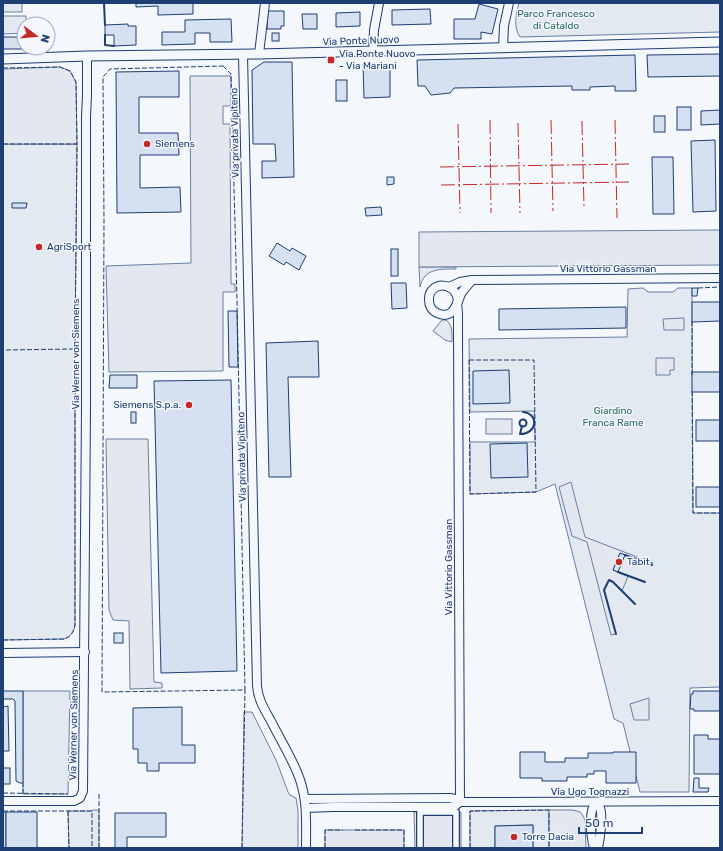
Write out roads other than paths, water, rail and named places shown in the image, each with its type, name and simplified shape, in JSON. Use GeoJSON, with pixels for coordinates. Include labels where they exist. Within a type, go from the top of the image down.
{"type":"FeatureCollection","features":[{"type":"Feature","properties":{"kind":"street"},"geometry":{"type":"LineString","coordinates":[[259,54],[265,3]]}},
{"type":"Feature","properties":{"kind":"street"},"geometry":{"type":"LineString","coordinates":[[373,52],[374,30],[379,3]]}},
{"type":"Feature","properties":{"kind":"street"},"geometry":{"type":"LineString","coordinates":[[503,48],[504,30],[509,3]]}},
{"type":"Feature","properties":{"kind":"street","name":"Via Ponte Nuovo"},"geometry":{"type":"LineString","coordinates":[[3,59],[87,56],[373,52],[720,42]]}},
{"type":"Feature","properties":{"kind":"street","name":"Via privata Vipiteno"},"geometry":{"type":"LineString","coordinates":[[243,54],[257,693],[259,700],[290,755],[298,773],[305,798],[306,848]]}},
{"type":"Feature","properties":{"kind":"street","name":"Via Werner von Siemens"},"geometry":{"type":"LineString","coordinates":[[3,801],[72,801],[80,798],[83,788],[85,652],[87,56]]}},
{"type":"Feature","properties":{"kind":"street","name":"Via Vittorio Gassman"},"geometry":{"type":"LineString","coordinates":[[449,287],[460,282],[472,280],[720,278]]}},
{"type":"Feature","properties":{"kind":"street"},"geometry":{"type":"LineString","coordinates":[[446,314],[453,311],[463,290],[472,280]]}},
{"type":"Feature","properties":{"kind":"street","name":"Via Vittorio Gassman"},"geometry":{"type":"LineString","coordinates":[[458,332],[452,319],[446,314],[439,314],[434,311],[430,305],[429,300],[431,293],[436,288],[442,286],[449,287],[456,293],[458,302],[460,802]]}},
{"type":"Feature","properties":{"kind":"street"},"geometry":{"type":"LineString","coordinates":[[3,653],[85,652]]}},
{"type":"Feature","properties":{"kind":"street","name":"Via Ugo Tognazzi"},"geometry":{"type":"LineString","coordinates":[[305,798],[450,798],[460,802],[720,800]]}},
{"type":"Feature","properties":{"kind":"street","name":"Via Ugo Tognazzi"},"geometry":{"type":"LineString","coordinates":[[306,808],[450,807],[455,806],[460,802]]}},
{"type":"Feature","properties":{"kind":"street"},"geometry":{"type":"LineString","coordinates":[[594,848],[592,840],[591,815],[593,805],[596,802],[601,811],[598,848]]}},
{"type":"Feature","properties":{"kind":"street"},"geometry":{"type":"LineString","coordinates":[[420,848],[420,812],[456,812],[456,848]]}},
{"type":"Feature","properties":{"kind":"place","name":"Via Ponte Nuovo - Via Mariani"},"geometry":{"type":"Point","coordinates":[331,60]}},
{"type":"Feature","properties":{"kind":"place","name":"Siemens"},"geometry":{"type":"Point","coordinates":[147,144]}},
{"type":"Feature","properties":{"kind":"place","name":"AgriSport"},"geometry":{"type":"Point","coordinates":[39,247]}},
{"type":"Feature","properties":{"kind":"place","name":"Siemens S.p.a."},"geometry":{"type":"Point","coordinates":[189,405]}},
{"type":"Feature","properties":{"kind":"place","name":"Tabit"},"geometry":{"type":"Point","coordinates":[619,562]}},
{"type":"Feature","properties":{"kind":"place","name":"Torre Dacia"},"geometry":{"type":"Point","coordinates":[514,837]}},
{"type":"Feature","properties":{"kind":"park label","name":"Parco Francesco di Cataldo"},"geometry":{"type":"Point","coordinates":[556,20]}},
{"type":"Feature","properties":{"kind":"park label","name":"Giardino Franca Rame"},"geometry":{"type":"Point","coordinates":[613,416]}}]}
